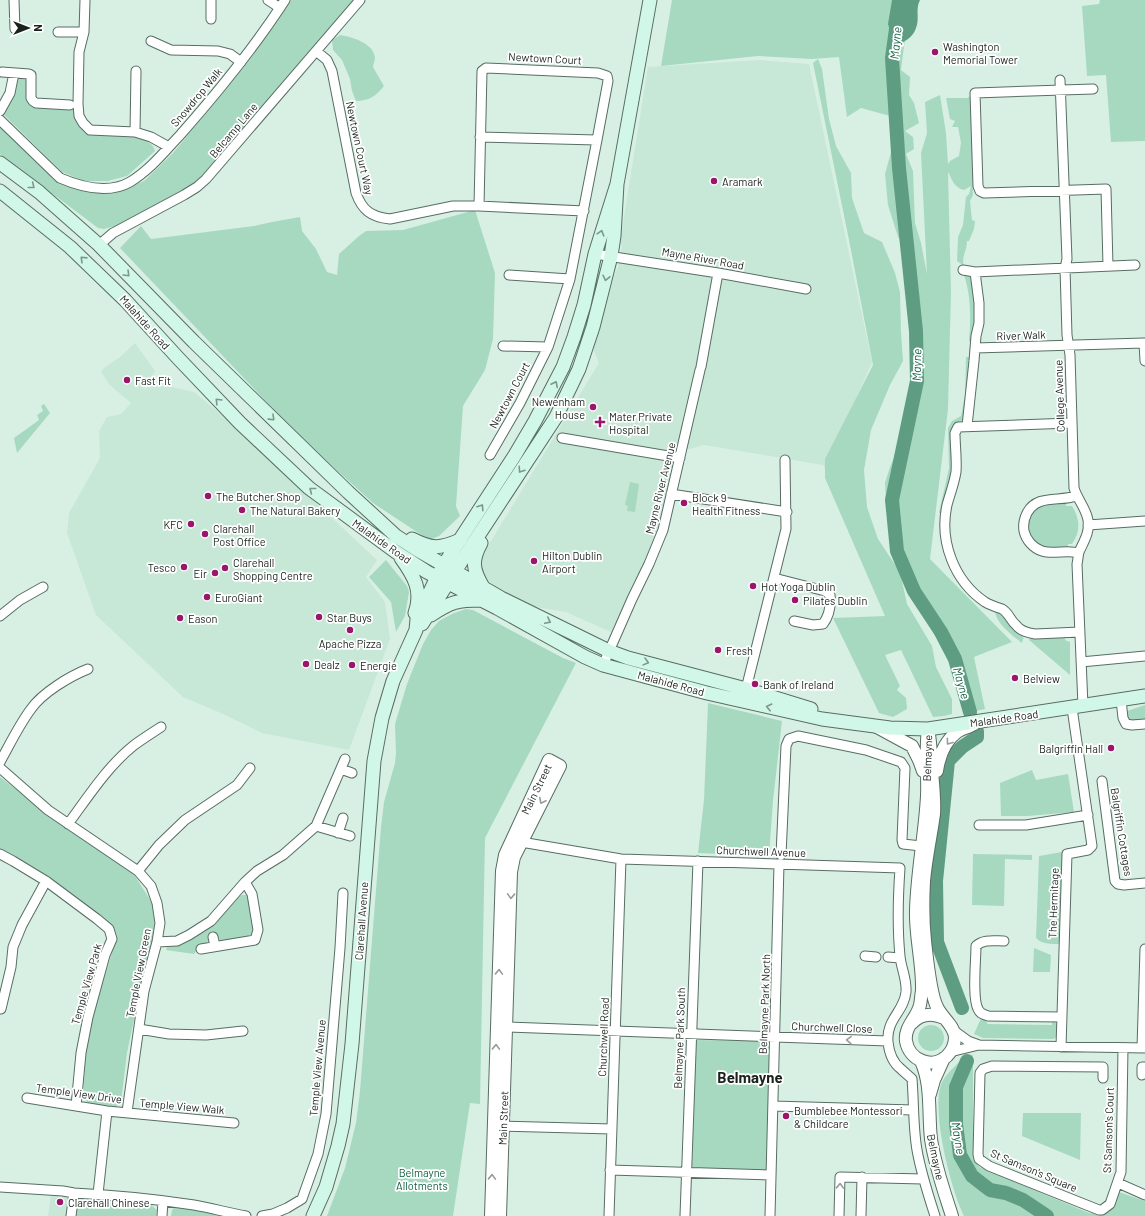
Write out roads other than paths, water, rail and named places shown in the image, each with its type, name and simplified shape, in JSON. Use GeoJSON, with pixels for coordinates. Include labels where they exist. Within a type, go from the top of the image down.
{"type":"FeatureCollection","features":[{"type":"Feature","properties":{"kind":"main road"},"geometry":{"type":"LineString","coordinates":[[446,574],[503,497],[552,422],[579,369],[593,326],[611,256],[614,236],[617,184],[650,0]]}},
{"type":"Feature","properties":{"kind":"main road","name":"Malahide Road"},"geometry":{"type":"LineString","coordinates":[[0,163],[39,192],[99,245],[212,359],[348,492],[403,540],[446,574],[483,600],[499,603],[628,658],[746,688],[862,725]]}},
{"type":"Feature","properties":{"kind":"main road"},"geometry":{"type":"LineString","coordinates":[[446,574],[460,540],[515,456],[563,367],[584,305],[595,254],[617,184]]}},
{"type":"Feature","properties":{"kind":"main road","name":"Malahide Road"},"geometry":{"type":"LineString","coordinates":[[0,191],[70,247],[114,289],[240,423],[309,488],[396,552],[446,574],[483,587],[499,603],[585,656],[603,665],[707,693],[822,719],[890,728],[928,729],[1145,696]]}},
{"type":"Feature","properties":{"kind":"main road"},"geometry":{"type":"LineString","coordinates":[[483,587],[476,574],[474,558],[480,544],[499,513],[503,497]]}},
{"type":"Feature","properties":{"kind":"main road"},"geometry":{"type":"LineString","coordinates":[[380,520],[408,537],[428,546],[442,547],[460,540]]}},
{"type":"Feature","properties":{"kind":"main road"},"geometry":{"type":"LineString","coordinates":[[396,552],[418,586],[417,608],[409,629],[414,635]]}},
{"type":"Feature","properties":{"kind":"main road","name":"Clarehall Avenue"},"geometry":{"type":"LineString","coordinates":[[313,1216],[326,1187],[338,1146],[347,1092],[374,762],[382,718],[393,681],[414,635],[426,619],[446,574]]}},
{"type":"Feature","properties":{"kind":"main road","name":"Clarehall Avenue"},"geometry":{"type":"LineString","coordinates":[[414,635],[417,619],[446,574]]}},
{"type":"Feature","properties":{"kind":"main road"},"geometry":{"type":"LineString","coordinates":[[426,619],[453,602],[459,600],[483,600]]}},
{"type":"Feature","properties":{"kind":"street"},"geometry":{"type":"LineString","coordinates":[[14,0],[14,29]]}},
{"type":"Feature","properties":{"kind":"street"},"geometry":{"type":"LineString","coordinates":[[85,0],[84,32],[79,52],[78,104],[79,116],[82,123],[90,130],[135,132],[151,137],[169,147]]}},
{"type":"Feature","properties":{"kind":"street"},"geometry":{"type":"LineString","coordinates":[[211,0],[211,19]]}},
{"type":"Feature","properties":{"kind":"street","name":"Snowdrop Walk"},"geometry":{"type":"LineString","coordinates":[[0,120],[60,178],[91,188],[109,188],[130,182],[151,166],[169,147],[241,62],[282,4],[268,0]]}},
{"type":"Feature","properties":{"kind":"street","name":"Belcamp Lane"},"geometry":{"type":"LineString","coordinates":[[99,245],[113,233],[184,195],[206,179],[360,0]]}},
{"type":"Feature","properties":{"kind":"street"},"geometry":{"type":"LineString","coordinates":[[58,32],[84,32]]}},
{"type":"Feature","properties":{"kind":"street","name":"Snowdrop Walk"},"geometry":{"type":"LineString","coordinates":[[151,40],[171,50],[218,51],[230,54],[241,62]]}},
{"type":"Feature","properties":{"kind":"street","name":"Newtown Court Way"},"geometry":{"type":"LineString","coordinates":[[316,51],[327,60],[332,71],[356,192],[359,202],[365,210],[376,217],[390,219],[438,208],[453,206],[479,206]]}},
{"type":"Feature","properties":{"kind":"street","name":"Newtown Court"},"geometry":{"type":"LineString","coordinates":[[479,206],[482,71],[486,68],[598,73],[607,76],[608,81],[598,140],[570,279],[548,347],[520,403],[490,455]]}},
{"type":"Feature","properties":{"kind":"street"},"geometry":{"type":"LineString","coordinates":[[135,132],[136,71]]}},
{"type":"Feature","properties":{"kind":"street"},"geometry":{"type":"LineString","coordinates":[[2,72],[31,75],[32,98],[36,103],[70,105]]}},
{"type":"Feature","properties":{"kind":"street"},"geometry":{"type":"LineString","coordinates":[[0,111],[10,92],[14,73]]}},
{"type":"Feature","properties":{"kind":"street","name":"College Avenue"},"geometry":{"type":"LineString","coordinates":[[1060,80],[1067,258],[1065,268],[1067,335],[1070,355],[1074,488],[1076,496],[1084,507],[1088,519],[1088,532],[1078,554],[1077,564],[1081,662],[1078,707]]}},
{"type":"Feature","properties":{"kind":"street"},"geometry":{"type":"LineString","coordinates":[[1093,89],[972,93],[978,186],[980,191],[986,193],[1106,189],[1108,266]]}},
{"type":"Feature","properties":{"kind":"street"},"geometry":{"type":"LineString","coordinates":[[480,136],[598,140]]}},
{"type":"Feature","properties":{"kind":"street"},"geometry":{"type":"LineString","coordinates":[[479,206],[584,211]]}},
{"type":"Feature","properties":{"kind":"street","name":"Mayne River Road"},"geometry":{"type":"LineString","coordinates":[[595,254],[718,273],[806,289]]}},
{"type":"Feature","properties":{"kind":"street"},"geometry":{"type":"LineString","coordinates":[[963,270],[975,272],[1135,265]]}},
{"type":"Feature","properties":{"kind":"street"},"geometry":{"type":"LineString","coordinates":[[967,426],[978,324],[979,303],[975,272]]}},
{"type":"Feature","properties":{"kind":"street","name":"Mayne River Avenue"},"geometry":{"type":"LineString","coordinates":[[603,665],[652,558],[663,530],[701,369],[718,273]]}},
{"type":"Feature","properties":{"kind":"street"},"geometry":{"type":"LineString","coordinates":[[509,275],[570,279]]}},
{"type":"Feature","properties":{"kind":"street","name":"River Walk"},"geometry":{"type":"LineString","coordinates":[[975,348],[1144,343],[1145,361]]}},
{"type":"Feature","properties":{"kind":"street","name":"Newtown Court"},"geometry":{"type":"LineString","coordinates":[[503,346],[548,347]]}},
{"type":"Feature","properties":{"kind":"street"},"geometry":{"type":"LineString","coordinates":[[1072,422],[958,427],[955,431],[956,472],[947,506],[946,523],[947,547],[957,574],[967,586],[984,601],[1006,612],[1016,626],[1028,633],[1080,632]]}},
{"type":"Feature","properties":{"kind":"street"},"geometry":{"type":"LineString","coordinates":[[562,438],[680,458]]}},
{"type":"Feature","properties":{"kind":"street"},"geometry":{"type":"LineString","coordinates":[[746,688],[786,529],[787,512],[785,460]]}},
{"type":"Feature","properties":{"kind":"street"},"geometry":{"type":"LineString","coordinates":[[671,494],[787,512]]}},
{"type":"Feature","properties":{"kind":"street"},"geometry":{"type":"LineString","coordinates":[[1076,496],[1072,498],[1049,499],[1035,504],[1027,513],[1023,527],[1025,536],[1029,542],[1042,551],[1074,552],[1078,554]]}},
{"type":"Feature","properties":{"kind":"street"},"geometry":{"type":"LineString","coordinates":[[1088,525],[1145,521]]}},
{"type":"Feature","properties":{"kind":"street"},"geometry":{"type":"LineString","coordinates":[[774,578],[825,591],[830,595],[829,612],[823,624],[813,625],[794,621]]}},
{"type":"Feature","properties":{"kind":"street"},"geometry":{"type":"LineString","coordinates":[[0,616],[20,600],[43,587]]}},
{"type":"Feature","properties":{"kind":"street"},"geometry":{"type":"LineString","coordinates":[[1081,662],[1145,656]]}},
{"type":"Feature","properties":{"kind":"street"},"geometry":{"type":"LineString","coordinates":[[0,762],[31,708],[50,690],[78,673],[88,669]]}},
{"type":"Feature","properties":{"kind":"street"},"geometry":{"type":"LineString","coordinates":[[1121,700],[1123,718],[1126,724],[1132,726],[1145,724]]}},
{"type":"Feature","properties":{"kind":"street","name":"The Hermitage"},"geometry":{"type":"LineString","coordinates":[[1061,1047],[1067,854],[1088,850],[1092,846],[1078,707]]}},
{"type":"Feature","properties":{"kind":"street"},"geometry":{"type":"LineString","coordinates":[[934,812],[937,770],[940,757],[956,732],[980,721]]}},
{"type":"Feature","properties":{"kind":"street"},"geometry":{"type":"LineString","coordinates":[[68,824],[120,758],[134,745],[161,727]]}},
{"type":"Feature","properties":{"kind":"street"},"geometry":{"type":"LineString","coordinates":[[877,727],[912,746],[923,770],[927,796]]}},
{"type":"Feature","properties":{"kind":"street","name":"Belmayne"},"geometry":{"type":"LineString","coordinates":[[928,729],[926,743],[927,796],[916,910],[917,943],[922,978],[922,993],[920,1006],[906,1036],[906,1042],[909,1050],[921,1061],[926,1076],[929,1097],[929,1121],[934,1158],[952,1216]]}},
{"type":"Feature","properties":{"kind":"street","name":"Belmayne"},"geometry":{"type":"LineString","coordinates":[[928,729],[932,751],[934,812],[924,882],[924,935],[927,961],[936,1007],[950,1024],[955,1038],[954,1046],[947,1055],[934,1080],[929,1097]]}},
{"type":"Feature","properties":{"kind":"street","name":"Belmayne Park North"},"geometry":{"type":"LineString","coordinates":[[770,1216],[780,859],[786,746],[789,739],[798,736],[866,750],[901,762],[905,768],[902,840],[903,844],[921,846]]}},
{"type":"Feature","properties":{"kind":"street"},"geometry":{"type":"LineString","coordinates":[[158,942],[177,941],[190,935],[205,924],[256,871],[283,855],[316,826],[345,759]]}},
{"type":"Feature","properties":{"kind":"street","name":"Main Street"},"geometry":{"type":"LineString","coordinates":[[491,1216],[502,871],[505,855],[549,760],[560,766],[514,857],[511,872],[500,1216]]}},
{"type":"Feature","properties":{"kind":"street","name":"Temple View Green"},"geometry":{"type":"LineString","coordinates":[[0,768],[48,810],[138,871],[151,886],[157,903],[160,923],[158,942],[144,991],[127,1112]]}},
{"type":"Feature","properties":{"kind":"street"},"geometry":{"type":"LineString","coordinates":[[138,871],[159,845],[185,820],[237,785],[250,768]]}},
{"type":"Feature","properties":{"kind":"street"},"geometry":{"type":"LineString","coordinates":[[341,769],[352,773]]}},
{"type":"Feature","properties":{"kind":"street","name":"Balgriffin Cottages"},"geometry":{"type":"LineString","coordinates":[[1102,781],[1115,880],[1118,884],[1124,885],[1145,883]]}},
{"type":"Feature","properties":{"kind":"street"},"geometry":{"type":"LineString","coordinates":[[979,825],[1026,825],[1088,815]]}},
{"type":"Feature","properties":{"kind":"street"},"geometry":{"type":"LineString","coordinates":[[338,833],[343,818]]}},
{"type":"Feature","properties":{"kind":"street"},"geometry":{"type":"LineString","coordinates":[[316,826],[350,836]]}},
{"type":"Feature","properties":{"kind":"street","name":"Churchwell Avenue"},"geometry":{"type":"LineString","coordinates":[[521,842],[621,859],[698,862],[780,859],[900,868],[897,904],[900,958]]}},
{"type":"Feature","properties":{"kind":"street","name":"Temple View Park"},"geometry":{"type":"LineString","coordinates":[[0,854],[46,881],[97,918],[109,929],[112,939],[105,955],[88,1017],[81,1053],[76,1106]]}},
{"type":"Feature","properties":{"kind":"street","name":"Churchwell Road"},"geometry":{"type":"LineString","coordinates":[[609,1216],[621,859]]}},
{"type":"Feature","properties":{"kind":"street","name":"Belmayne Park South"},"geometry":{"type":"LineString","coordinates":[[685,1216],[698,862]]}},
{"type":"Feature","properties":{"kind":"street"},"geometry":{"type":"LineString","coordinates":[[1,1009],[11,968],[13,947],[22,925],[46,881]]}},
{"type":"Feature","properties":{"kind":"street"},"geometry":{"type":"LineString","coordinates":[[201,949],[255,940],[258,930],[252,894],[245,882]]}},
{"type":"Feature","properties":{"kind":"street","name":"Temple View Avenue"},"geometry":{"type":"LineString","coordinates":[[262,1216],[287,1208],[302,1199],[318,1154],[326,1114],[343,892]]}},
{"type":"Feature","properties":{"kind":"street"},"geometry":{"type":"LineString","coordinates":[[213,937],[215,946]]}},
{"type":"Feature","properties":{"kind":"street"},"geometry":{"type":"LineString","coordinates":[[1004,941],[986,941],[979,943],[976,946],[975,998],[977,1008],[981,1014],[988,1016],[1062,1017]]}},
{"type":"Feature","properties":{"kind":"street"},"geometry":{"type":"LineString","coordinates":[[921,1061],[929,1063],[937,1062],[947,1055],[978,1045],[1144,1048],[1145,949]]}},
{"type":"Feature","properties":{"kind":"street"},"geometry":{"type":"LineString","coordinates":[[865,956],[876,957]]}},
{"type":"Feature","properties":{"kind":"street"},"geometry":{"type":"LineString","coordinates":[[888,957],[900,958],[906,990],[904,1001],[891,1021],[888,1041],[894,1062],[912,1079],[917,1150],[923,1179],[935,1216]]}},
{"type":"Feature","properties":{"kind":"street"},"geometry":{"type":"LineString","coordinates":[[910,1026],[915,1020],[929,1014],[944,1018]]}},
{"type":"Feature","properties":{"kind":"street","name":"Churchwell Close"},"geometry":{"type":"LineString","coordinates":[[506,1027],[888,1041]]}},
{"type":"Feature","properties":{"kind":"street"},"geometry":{"type":"LineString","coordinates":[[139,1029],[169,1034],[206,1035],[243,1031]]}},
{"type":"Feature","properties":{"kind":"street"},"geometry":{"type":"LineString","coordinates":[[953,1030],[968,1041],[978,1045]]}},
{"type":"Feature","properties":{"kind":"street","name":"St Samson's Court"},"geometry":{"type":"LineString","coordinates":[[1123,1048],[1121,1172],[1118,1184],[1145,1194]]}},
{"type":"Feature","properties":{"kind":"street","name":"St Samson's Square"},"geometry":{"type":"LineString","coordinates":[[1103,1078],[1103,1067],[992,1066],[983,1069],[980,1073],[978,1154],[979,1159],[989,1166],[1099,1210],[1102,1210],[1110,1204],[1118,1184]]}},
{"type":"Feature","properties":{"kind":"street","name":"Temple View Drive"},"geometry":{"type":"LineString","coordinates":[[27,1098],[106,1111],[127,1112]]}},
{"type":"Feature","properties":{"kind":"street"},"geometry":{"type":"LineString","coordinates":[[773,1106],[913,1110]]}},
{"type":"Feature","properties":{"kind":"street"},"geometry":{"type":"LineString","coordinates":[[98,1194],[106,1111]]}},
{"type":"Feature","properties":{"kind":"street","name":"Temple View Walk"},"geometry":{"type":"LineString","coordinates":[[127,1112],[173,1118],[234,1123]]}},
{"type":"Feature","properties":{"kind":"street"},"geometry":{"type":"LineString","coordinates":[[503,1126],[612,1129]]}},
{"type":"Feature","properties":{"kind":"street"},"geometry":{"type":"LineString","coordinates":[[610,1170],[771,1175]]}},
{"type":"Feature","properties":{"kind":"street"},"geometry":{"type":"LineString","coordinates":[[839,1216],[840,1177],[923,1179]]}},
{"type":"Feature","properties":{"kind":"street"},"geometry":{"type":"LineString","coordinates":[[861,1216],[862,1177]]}},
{"type":"Feature","properties":{"kind":"street"},"geometry":{"type":"LineString","coordinates":[[0,1187],[98,1194],[163,1201],[196,1205],[246,1216]]}},
{"type":"Feature","properties":{"kind":"street"},"geometry":{"type":"LineString","coordinates":[[72,1216],[74,1193]]}},
{"type":"Feature","properties":{"kind":"street"},"geometry":{"type":"LineString","coordinates":[[162,1216],[163,1201]]}},
{"type":"Feature","properties":{"kind":"water"},"geometry":{"type":"Polygon","coordinates":[[[892,0],[920,0],[918,7],[918,21],[915,32],[907,40],[894,45],[888,24],[892,0]]]}},
{"type":"Feature","properties":{"kind":"waterway","name":"Mayne"},"geometry":{"type":"LineString","coordinates":[[900,0],[892,58],[899,168],[916,331],[917,381],[892,500],[897,551],[914,591],[941,632],[955,659],[970,712]]}},
{"type":"Feature","properties":{"kind":"waterway","name":"Mayne"},"geometry":{"type":"LineString","coordinates":[[962,1008],[937,942],[936,881],[948,761],[962,747],[977,737],[977,731]]}},
{"type":"Feature","properties":{"kind":"waterway","name":"Mayne"},"geometry":{"type":"LineString","coordinates":[[967,1061],[956,1087],[956,1124],[960,1155],[972,1176],[990,1190],[1006,1193],[1023,1200],[1047,1216]]}},
{"type":"Feature","properties":{"kind":"place","name":"Washington Memorial Tower"},"geometry":{"type":"Point","coordinates":[935,52]}},
{"type":"Feature","properties":{"kind":"place","name":"Aramark"},"geometry":{"type":"Point","coordinates":[714,181]}},
{"type":"Feature","properties":{"kind":"place","name":"Fast Fit"},"geometry":{"type":"Point","coordinates":[127,380]}},
{"type":"Feature","properties":{"kind":"place","name":"Newenham House"},"geometry":{"type":"Point","coordinates":[593,407]}},
{"type":"Feature","properties":{"kind":"place","name":"Mater Private Hospital"},"geometry":{"type":"Point","coordinates":[600,422]}},
{"type":"Feature","properties":{"kind":"place","name":"The Butcher Shop"},"geometry":{"type":"Point","coordinates":[208,496]}},
{"type":"Feature","properties":{"kind":"place","name":"Block 9 Health Fitness"},"geometry":{"type":"Point","coordinates":[684,503]}},
{"type":"Feature","properties":{"kind":"place","name":"The Natural Bakery"},"geometry":{"type":"Point","coordinates":[242,510]}},
{"type":"Feature","properties":{"kind":"place","name":"KFC"},"geometry":{"type":"Point","coordinates":[191,524]}},
{"type":"Feature","properties":{"kind":"place","name":"Clarehall Post Office"},"geometry":{"type":"Point","coordinates":[205,534]}},
{"type":"Feature","properties":{"kind":"place","name":"Hilton Dublin Airport"},"geometry":{"type":"Point","coordinates":[534,561]}},
{"type":"Feature","properties":{"kind":"place","name":"Tesco"},"geometry":{"type":"Point","coordinates":[184,567]}},
{"type":"Feature","properties":{"kind":"place","name":"Clarehall Shopping Centre"},"geometry":{"type":"Point","coordinates":[225,568]}},
{"type":"Feature","properties":{"kind":"place","name":"Eir"},"geometry":{"type":"Point","coordinates":[215,573]}},
{"type":"Feature","properties":{"kind":"place","name":"Hot Yoga Dublin"},"geometry":{"type":"Point","coordinates":[753,586]}},
{"type":"Feature","properties":{"kind":"place","name":"EuroGiant"},"geometry":{"type":"Point","coordinates":[207,597]}},
{"type":"Feature","properties":{"kind":"place","name":"Pilates Dublin"},"geometry":{"type":"Point","coordinates":[795,600]}},
{"type":"Feature","properties":{"kind":"place","name":"Star Buys"},"geometry":{"type":"Point","coordinates":[319,617]}},
{"type":"Feature","properties":{"kind":"place","name":"Eason"},"geometry":{"type":"Point","coordinates":[180,618]}},
{"type":"Feature","properties":{"kind":"place","name":"Apache Pizza"},"geometry":{"type":"Point","coordinates":[350,630]}},
{"type":"Feature","properties":{"kind":"place","name":"Fresh"},"geometry":{"type":"Point","coordinates":[718,650]}},
{"type":"Feature","properties":{"kind":"place","name":"Dealz"},"geometry":{"type":"Point","coordinates":[306,664]}},
{"type":"Feature","properties":{"kind":"place","name":"Energie"},"geometry":{"type":"Point","coordinates":[352,665]}},
{"type":"Feature","properties":{"kind":"place","name":"Belview"},"geometry":{"type":"Point","coordinates":[1015,678]}},
{"type":"Feature","properties":{"kind":"place","name":"Bank of Ireland"},"geometry":{"type":"Point","coordinates":[755,684]}},
{"type":"Feature","properties":{"kind":"place","name":"Balgriffin Hall"},"geometry":{"type":"Point","coordinates":[1111,748]}},
{"type":"Feature","properties":{"kind":"place","name":"Bumblebee Montessori & Childcare"},"geometry":{"type":"Point","coordinates":[786,1116]}},
{"type":"Feature","properties":{"kind":"place","name":"Clarehall Chinese"},"geometry":{"type":"Point","coordinates":[60,1202]}},
{"type":"Feature","properties":{"kind":"district","name":"Belmayne"},"geometry":{"type":"Point","coordinates":[750,1077]}},
{"type":"Feature","properties":{"kind":"park label","name":"Belmayne Allotments"},"geometry":{"type":"Point","coordinates":[422,1178]}}]}
